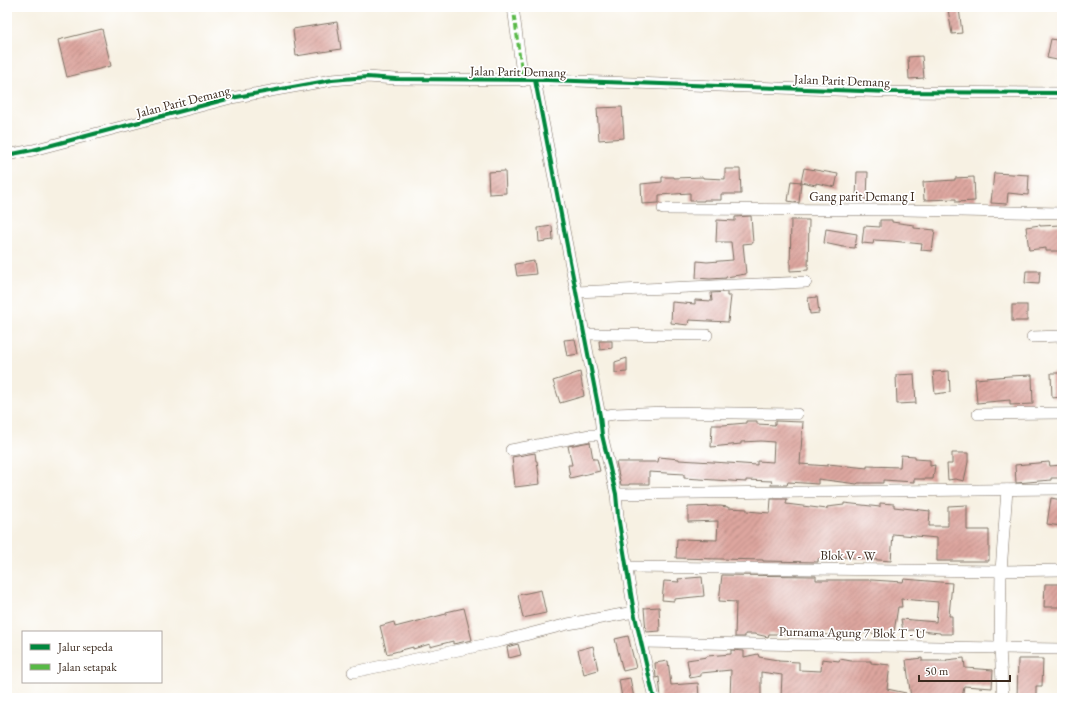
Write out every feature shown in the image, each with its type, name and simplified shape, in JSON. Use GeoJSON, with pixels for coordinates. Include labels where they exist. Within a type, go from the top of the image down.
{"type":"FeatureCollection","features":[{"type":"Feature","properties":{"kind":"street"},"geometry":{"type":"LineString","coordinates":[[513,7],[523,80]]}},
{"type":"Feature","properties":{"kind":"street","name":"Jalan Parit Demang"},"geometry":{"type":"LineString","coordinates":[[7,155],[33,150],[231,98],[332,80],[368,77],[396,79],[536,80],[890,92],[1062,93]]}},
{"type":"Feature","properties":{"kind":"street"},"geometry":{"type":"LineString","coordinates":[[536,80],[600,416],[602,435],[616,494],[630,567],[634,612],[654,698]]}},
{"type":"Feature","properties":{"kind":"street","name":"Gang parit Demang I"},"geometry":{"type":"LineString","coordinates":[[663,209],[1062,212]]}},
{"type":"Feature","properties":{"kind":"street"},"geometry":{"type":"LineString","coordinates":[[576,292],[806,282]]}},
{"type":"Feature","properties":{"kind":"street"},"geometry":{"type":"LineString","coordinates":[[584,334],[707,334]]}},
{"type":"Feature","properties":{"kind":"street"},"geometry":{"type":"LineString","coordinates":[[1032,337],[1062,336]]}},
{"type":"Feature","properties":{"kind":"street"},"geometry":{"type":"LineString","coordinates":[[600,416],[666,412],[797,414]]}},
{"type":"Feature","properties":{"kind":"street"},"geometry":{"type":"LineString","coordinates":[[978,414],[1062,413]]}},
{"type":"Feature","properties":{"kind":"street"},"geometry":{"type":"LineString","coordinates":[[511,450],[590,435],[602,435]]}},
{"type":"Feature","properties":{"kind":"street"},"geometry":{"type":"LineString","coordinates":[[616,494],[1062,489]]}},
{"type":"Feature","properties":{"kind":"street"},"geometry":{"type":"LineString","coordinates":[[1003,698],[1000,648],[1001,571],[1007,490]]}},
{"type":"Feature","properties":{"kind":"street","name":"Blok V - W"},"geometry":{"type":"LineString","coordinates":[[630,567],[1001,571],[1062,570]]}},
{"type":"Feature","properties":{"kind":"street"},"geometry":{"type":"LineString","coordinates":[[353,672],[502,641],[568,624],[634,612]]}},
{"type":"Feature","properties":{"kind":"street","name":"Purnama Agung 7 Blok T - U"},"geometry":{"type":"LineString","coordinates":[[642,642],[1062,648]]}},
{"type":"Feature","properties":{"kind":"building"},"geometry":{"type":"Polygon","coordinates":[[[959,8],[962,33],[952,34],[948,9],[959,8]]]}},
{"type":"Feature","properties":{"kind":"building"},"geometry":{"type":"Polygon","coordinates":[[[337,22],[341,49],[296,56],[293,29],[337,22]]]}},
{"type":"Feature","properties":{"kind":"building"},"geometry":{"type":"Polygon","coordinates":[[[102,29],[111,66],[67,77],[58,40],[102,29]]]}},
{"type":"Feature","properties":{"kind":"building"},"geometry":{"type":"Polygon","coordinates":[[[1051,39],[1062,41],[1062,61],[1047,58],[1051,39]]]}},
{"type":"Feature","properties":{"kind":"building"},"geometry":{"type":"Polygon","coordinates":[[[922,56],[924,78],[909,79],[908,57],[922,56]]]}},
{"type":"Feature","properties":{"kind":"building"},"geometry":{"type":"Polygon","coordinates":[[[622,107],[624,138],[599,140],[597,108],[622,107]]]}},
{"type":"Feature","properties":{"kind":"building"},"geometry":{"type":"Polygon","coordinates":[[[804,168],[838,174],[835,187],[801,182],[804,168]]]}},
{"type":"Feature","properties":{"kind":"building"},"geometry":{"type":"Polygon","coordinates":[[[725,169],[740,169],[741,194],[721,194],[721,200],[704,201],[690,201],[690,193],[659,195],[659,203],[642,204],[641,184],[662,182],[662,177],[703,177],[725,179],[725,169]]]}},
{"type":"Feature","properties":{"kind":"building"},"geometry":{"type":"Polygon","coordinates":[[[505,171],[506,193],[489,194],[488,172],[505,171]]]}},
{"type":"Feature","properties":{"kind":"building"},"geometry":{"type":"Polygon","coordinates":[[[857,172],[868,172],[867,199],[856,199],[857,172]]]}},
{"type":"Feature","properties":{"kind":"building"},"geometry":{"type":"Polygon","coordinates":[[[994,173],[1029,175],[1028,195],[1008,193],[1007,204],[991,203],[994,173]]]}},
{"type":"Feature","properties":{"kind":"building"},"geometry":{"type":"Polygon","coordinates":[[[974,177],[975,201],[956,202],[956,199],[924,200],[923,182],[974,177]]]}},
{"type":"Feature","properties":{"kind":"building"},"geometry":{"type":"Polygon","coordinates":[[[791,181],[801,182],[799,203],[788,201],[791,181]]]}},
{"type":"Feature","properties":{"kind":"building"},"geometry":{"type":"Polygon","coordinates":[[[751,216],[753,243],[743,244],[746,274],[726,278],[696,278],[697,261],[707,262],[733,260],[731,242],[716,242],[717,220],[735,221],[735,217],[751,216]]]}},
{"type":"Feature","properties":{"kind":"building"},"geometry":{"type":"Polygon","coordinates":[[[791,220],[809,220],[808,270],[790,271],[791,220]]]}},
{"type":"Feature","properties":{"kind":"building"},"geometry":{"type":"Polygon","coordinates":[[[880,220],[892,220],[892,222],[914,225],[914,228],[935,230],[932,251],[921,250],[922,244],[874,240],[873,244],[862,243],[864,226],[880,227],[880,220]]]}},
{"type":"Feature","properties":{"kind":"building"},"geometry":{"type":"Polygon","coordinates":[[[1061,225],[1062,251],[1046,251],[1046,248],[1029,250],[1026,227],[1061,225]]]}},
{"type":"Feature","properties":{"kind":"building"},"geometry":{"type":"Polygon","coordinates":[[[552,226],[553,240],[539,242],[538,228],[552,226]]]}},
{"type":"Feature","properties":{"kind":"building"},"geometry":{"type":"Polygon","coordinates":[[[826,229],[857,234],[855,248],[824,243],[826,229]]]}},
{"type":"Feature","properties":{"kind":"building"},"geometry":{"type":"Polygon","coordinates":[[[534,261],[536,274],[517,276],[515,264],[534,261]]]}},
{"type":"Feature","properties":{"kind":"building"},"geometry":{"type":"Polygon","coordinates":[[[1026,271],[1040,271],[1039,284],[1025,283],[1026,271]]]}},
{"type":"Feature","properties":{"kind":"building"},"geometry":{"type":"Polygon","coordinates":[[[727,292],[727,296],[731,296],[728,322],[689,320],[688,325],[671,323],[672,302],[695,304],[695,300],[712,301],[711,293],[727,292]]]}},
{"type":"Feature","properties":{"kind":"building"},"geometry":{"type":"Polygon","coordinates":[[[817,297],[819,313],[810,314],[808,298],[817,297]]]}},
{"type":"Feature","properties":{"kind":"building"},"geometry":{"type":"Polygon","coordinates":[[[1012,305],[1027,305],[1027,321],[1012,321],[1012,305]]]}},
{"type":"Feature","properties":{"kind":"building"},"geometry":{"type":"Polygon","coordinates":[[[575,339],[578,354],[567,356],[564,340],[575,339]]]}},
{"type":"Feature","properties":{"kind":"building"},"geometry":{"type":"Polygon","coordinates":[[[599,341],[612,341],[612,348],[600,350],[599,341]]]}},
{"type":"Feature","properties":{"kind":"building"},"geometry":{"type":"Polygon","coordinates":[[[627,358],[627,372],[615,373],[615,362],[627,358]]]}},
{"type":"Feature","properties":{"kind":"building"},"geometry":{"type":"Polygon","coordinates":[[[949,371],[950,392],[935,394],[933,372],[949,371]]]}},
{"type":"Feature","properties":{"kind":"building"},"geometry":{"type":"Polygon","coordinates":[[[580,372],[584,396],[560,403],[553,381],[580,372]]]}},
{"type":"Feature","properties":{"kind":"building"},"geometry":{"type":"Polygon","coordinates":[[[1051,373],[1062,373],[1062,397],[1052,398],[1051,373]]]}},
{"type":"Feature","properties":{"kind":"building"},"geometry":{"type":"Polygon","coordinates":[[[914,374],[916,403],[897,404],[896,375],[914,374]]]}},
{"type":"Feature","properties":{"kind":"building"},"geometry":{"type":"Polygon","coordinates":[[[1032,375],[1033,404],[1010,405],[1010,400],[977,403],[975,379],[1032,375]]]}},
{"type":"Feature","properties":{"kind":"building"},"geometry":{"type":"Polygon","coordinates":[[[746,421],[757,421],[757,424],[775,425],[775,421],[803,422],[800,464],[828,466],[828,464],[867,468],[867,466],[900,467],[901,455],[915,456],[915,459],[930,460],[930,466],[935,465],[933,479],[914,479],[914,482],[883,480],[883,483],[857,484],[818,479],[818,484],[788,482],[787,485],[771,485],[772,481],[746,480],[746,482],[684,478],[684,474],[649,472],[649,484],[621,485],[616,462],[658,462],[659,457],[679,460],[757,465],[757,461],[773,462],[774,442],[741,442],[741,444],[711,447],[712,425],[746,423],[746,421]]]}},
{"type":"Feature","properties":{"kind":"building"},"geometry":{"type":"Polygon","coordinates":[[[590,442],[593,459],[597,459],[600,471],[570,478],[568,465],[572,465],[568,446],[590,442]]]}},
{"type":"Feature","properties":{"kind":"building"},"geometry":{"type":"Polygon","coordinates":[[[535,453],[540,484],[515,487],[512,457],[535,453]]]}},
{"type":"Feature","properties":{"kind":"building"},"geometry":{"type":"Polygon","coordinates":[[[952,453],[968,453],[968,462],[964,481],[955,479],[948,480],[947,464],[952,464],[952,453]]]}},
{"type":"Feature","properties":{"kind":"building"},"geometry":{"type":"Polygon","coordinates":[[[1049,462],[1050,466],[1062,465],[1062,478],[1016,483],[1015,465],[1049,462]]]}},
{"type":"Feature","properties":{"kind":"building"},"geometry":{"type":"Polygon","coordinates":[[[1051,498],[1062,500],[1061,526],[1047,524],[1051,498]]]}},
{"type":"Feature","properties":{"kind":"building"},"geometry":{"type":"Polygon","coordinates":[[[771,499],[787,499],[786,504],[827,509],[827,507],[844,505],[844,503],[880,507],[880,503],[894,504],[894,507],[930,511],[929,526],[948,526],[948,506],[967,505],[967,530],[989,530],[989,561],[937,561],[937,538],[893,534],[891,561],[844,557],[818,559],[818,562],[676,558],[677,539],[717,540],[718,521],[688,522],[688,507],[720,506],[747,509],[747,511],[770,513],[771,499]]]}},
{"type":"Feature","properties":{"kind":"building"},"geometry":{"type":"Polygon","coordinates":[[[722,575],[816,576],[816,580],[872,580],[903,582],[904,579],[952,583],[949,616],[952,616],[952,634],[912,630],[903,631],[901,619],[936,622],[938,602],[901,599],[902,607],[898,607],[894,632],[885,632],[885,634],[862,633],[862,635],[852,636],[769,634],[768,637],[755,634],[745,634],[745,637],[735,637],[736,602],[719,601],[722,575]]]}},
{"type":"Feature","properties":{"kind":"building"},"geometry":{"type":"Polygon","coordinates":[[[702,577],[704,596],[674,599],[674,601],[662,600],[664,581],[679,582],[678,579],[702,577]]]}},
{"type":"Feature","properties":{"kind":"building"},"geometry":{"type":"Polygon","coordinates":[[[1045,584],[1062,584],[1062,607],[1044,607],[1045,584]]]}},
{"type":"Feature","properties":{"kind":"building"},"geometry":{"type":"Polygon","coordinates":[[[541,590],[546,613],[523,618],[518,595],[541,590]]]}},
{"type":"Feature","properties":{"kind":"building"},"geometry":{"type":"Polygon","coordinates":[[[659,607],[660,631],[646,632],[644,608],[659,607]]]}},
{"type":"Feature","properties":{"kind":"building"},"geometry":{"type":"Polygon","coordinates":[[[464,608],[472,640],[453,644],[453,641],[430,647],[430,644],[387,654],[380,626],[394,622],[395,627],[464,608]]]}},
{"type":"Feature","properties":{"kind":"building"},"geometry":{"type":"Polygon","coordinates":[[[628,636],[636,668],[623,671],[615,639],[628,636]]]}},
{"type":"Feature","properties":{"kind":"building"},"geometry":{"type":"Polygon","coordinates":[[[518,644],[521,655],[509,658],[507,647],[518,644]]]}},
{"type":"Feature","properties":{"kind":"building"},"geometry":{"type":"Polygon","coordinates":[[[593,646],[598,670],[584,674],[578,650],[593,646]]]}},
{"type":"Feature","properties":{"kind":"building"},"geometry":{"type":"Polygon","coordinates":[[[731,650],[744,651],[744,657],[758,654],[759,657],[778,661],[799,662],[799,670],[821,671],[822,659],[839,661],[840,659],[851,661],[871,661],[871,663],[890,665],[887,689],[906,693],[906,698],[781,698],[782,675],[761,672],[761,698],[730,698],[731,670],[701,673],[701,676],[690,678],[687,660],[707,656],[731,654],[731,650]]]}},
{"type":"Feature","properties":{"kind":"building"},"geometry":{"type":"Polygon","coordinates":[[[922,658],[922,661],[947,661],[946,660],[964,658],[965,668],[993,670],[992,688],[964,686],[962,698],[911,698],[906,660],[922,658]]]}},
{"type":"Feature","properties":{"kind":"building"},"geometry":{"type":"Polygon","coordinates":[[[1018,659],[1043,659],[1042,686],[1036,686],[1036,698],[1017,698],[1018,659]]]}},
{"type":"Feature","properties":{"kind":"building"},"geometry":{"type":"Polygon","coordinates":[[[668,661],[671,685],[698,683],[699,698],[661,698],[659,677],[656,678],[655,663],[668,661]]]}},
{"type":"Feature","properties":{"kind":"building"},"geometry":{"type":"Polygon","coordinates":[[[630,678],[634,698],[622,698],[619,680],[630,678]]]}},
{"type":"Feature","properties":{"kind":"marked path"},"geometry":{"type":"LineString","coordinates":[[513,7],[523,81]]}},
{"type":"Feature","properties":{"kind":"cycle path"},"geometry":{"type":"LineString","coordinates":[[7,155],[33,150],[231,98],[332,80],[367,77],[396,79],[547,80],[890,92],[1062,93]]}},
{"type":"Feature","properties":{"kind":"cycle path"},"geometry":{"type":"LineString","coordinates":[[535,80],[600,416],[602,435],[616,494],[618,516],[634,612],[654,698]]}}]}
